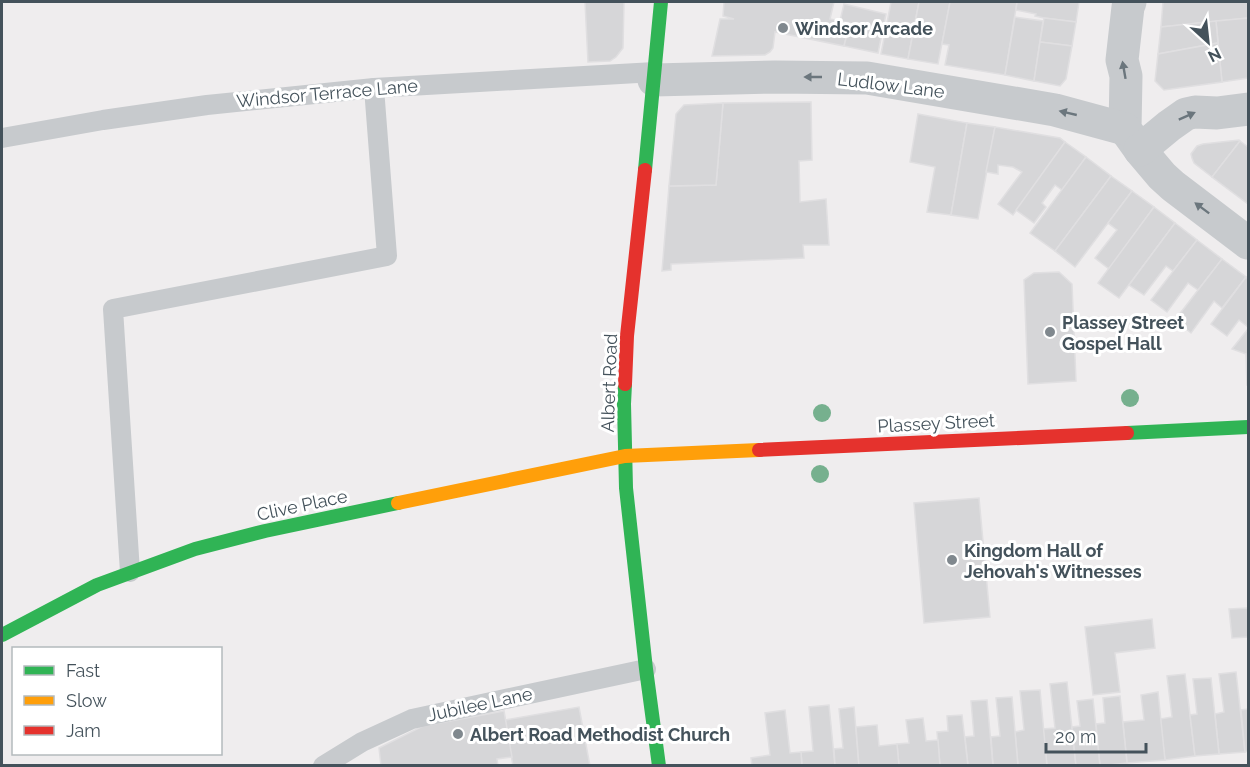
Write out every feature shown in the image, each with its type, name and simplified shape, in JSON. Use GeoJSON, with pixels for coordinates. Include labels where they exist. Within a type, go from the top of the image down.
{"type":"FeatureCollection","features":[{"type":"Feature","properties":{"kind":"street","name":"Albert Road"},"geometry":{"type":"LineString","coordinates":[[659,765],[626,488],[624,404],[627,336],[661,2]]}},
{"type":"Feature","properties":{"kind":"street"},"geometry":{"type":"LineString","coordinates":[[1130,2],[1122,60],[1126,76],[1132,139],[1173,186],[1248,243]]}},
{"type":"Feature","properties":{"kind":"street","name":"Ludlow Lane"},"geometry":{"type":"LineString","coordinates":[[654,76],[867,78],[1055,110],[1089,118],[1132,139]]}},
{"type":"Feature","properties":{"kind":"street"},"geometry":{"type":"LineString","coordinates":[[1132,139],[1169,126],[1186,114],[1248,109]]}},
{"type":"Feature","properties":{"kind":"street","name":"Plassey Street"},"geometry":{"type":"LineString","coordinates":[[625,456],[1248,427]]}},
{"type":"Feature","properties":{"kind":"street","name":"Clive Place"},"geometry":{"type":"LineString","coordinates":[[2,635],[97,585],[195,549],[265,531],[625,456]]}},
{"type":"Feature","properties":{"kind":"lane","name":"Windsor Terrace Lane"},"geometry":{"type":"LineString","coordinates":[[2,138],[207,105],[374,88],[654,76]]}},
{"type":"Feature","properties":{"kind":"lane"},"geometry":{"type":"LineString","coordinates":[[130,572],[113,309],[387,256],[374,88]]}},
{"type":"Feature","properties":{"kind":"lane","name":"Jubilee Lane"},"geometry":{"type":"LineString","coordinates":[[323,765],[362,742],[412,719],[646,669]]}},
{"type":"Feature","properties":{"kind":"building"},"geometry":{"type":"Polygon","coordinates":[[[585,2],[624,2],[623,48],[610,61],[588,62],[585,2]]]}},
{"type":"Feature","properties":{"kind":"building","name":"Windsor Arcade"},"geometry":{"type":"Polygon","coordinates":[[[724,2],[834,2],[830,19],[850,23],[844,46],[775,32],[773,48],[765,55],[712,56],[720,19],[734,19],[723,16],[724,2]]]}},
{"type":"Feature","properties":{"kind":"building"},"geometry":{"type":"Polygon","coordinates":[[[891,2],[919,2],[908,59],[881,54],[891,2]]]}},
{"type":"Feature","properties":{"kind":"building"},"geometry":{"type":"Polygon","coordinates":[[[919,2],[950,2],[938,64],[908,59],[919,2]]]}},
{"type":"Feature","properties":{"kind":"building"},"geometry":{"type":"Polygon","coordinates":[[[950,2],[1017,2],[1005,75],[945,65],[949,45],[942,44],[950,2]]]}},
{"type":"Feature","properties":{"kind":"building"},"geometry":{"type":"Polygon","coordinates":[[[1017,2],[1079,2],[1076,22],[1044,18],[1016,10],[1017,2]]]}},
{"type":"Feature","properties":{"kind":"building"},"geometry":{"type":"Polygon","coordinates":[[[1163,2],[1248,2],[1248,18],[1161,27],[1163,2]]]}},
{"type":"Feature","properties":{"kind":"building"},"geometry":{"type":"Polygon","coordinates":[[[844,4],[886,14],[878,53],[844,46],[850,23],[840,21],[844,4]]]}},
{"type":"Feature","properties":{"kind":"building"},"geometry":{"type":"Polygon","coordinates":[[[1015,17],[1043,21],[1034,81],[1005,75],[1015,17]]]}},
{"type":"Feature","properties":{"kind":"building"},"geometry":{"type":"Polygon","coordinates":[[[1044,18],[1076,22],[1072,46],[1040,42],[1044,18]]]}},
{"type":"Feature","properties":{"kind":"building"},"geometry":{"type":"Polygon","coordinates":[[[1248,18],[1248,78],[1222,82],[1216,21],[1248,18]]]}},
{"type":"Feature","properties":{"kind":"building"},"geometry":{"type":"Polygon","coordinates":[[[1216,21],[1218,43],[1158,54],[1161,27],[1216,21]]]}},
{"type":"Feature","properties":{"kind":"building"},"geometry":{"type":"Polygon","coordinates":[[[1040,42],[1072,46],[1066,79],[1060,86],[1034,81],[1040,42]]]}},
{"type":"Feature","properties":{"kind":"building"},"geometry":{"type":"Polygon","coordinates":[[[1218,43],[1222,82],[1164,90],[1155,81],[1158,54],[1218,43]]]}},
{"type":"Feature","properties":{"kind":"building"},"geometry":{"type":"Polygon","coordinates":[[[811,102],[812,160],[799,161],[800,202],[826,199],[829,245],[803,245],[804,258],[671,264],[671,270],[662,271],[669,186],[716,185],[723,103],[811,102]]]}},
{"type":"Feature","properties":{"kind":"building"},"geometry":{"type":"Polygon","coordinates":[[[723,103],[716,185],[669,186],[676,114],[684,105],[723,103]]]}},
{"type":"Feature","properties":{"kind":"building"},"geometry":{"type":"Polygon","coordinates":[[[918,114],[967,123],[951,215],[927,212],[935,167],[910,162],[918,114]]]}},
{"type":"Feature","properties":{"kind":"building"},"geometry":{"type":"Polygon","coordinates":[[[967,123],[995,127],[978,219],[951,215],[967,123]]]}},
{"type":"Feature","properties":{"kind":"building"},"geometry":{"type":"Polygon","coordinates":[[[995,127],[1060,138],[1065,142],[1013,215],[998,204],[1022,172],[1013,167],[998,165],[998,174],[986,172],[995,127]]]}},
{"type":"Feature","properties":{"kind":"building"},"geometry":{"type":"Polygon","coordinates":[[[1239,140],[1212,177],[1194,163],[1191,154],[1197,146],[1239,140]]]}},
{"type":"Feature","properties":{"kind":"building"},"geometry":{"type":"Polygon","coordinates":[[[1240,141],[1248,147],[1248,204],[1212,177],[1240,141]]]}},
{"type":"Feature","properties":{"kind":"building"},"geometry":{"type":"Polygon","coordinates":[[[1065,142],[1086,157],[1062,190],[1055,185],[1042,203],[1046,207],[1034,223],[1016,210],[1065,142]]]}},
{"type":"Feature","properties":{"kind":"building"},"geometry":{"type":"Polygon","coordinates":[[[1086,157],[1111,176],[1055,251],[1030,233],[1086,157]]]}},
{"type":"Feature","properties":{"kind":"building"},"geometry":{"type":"Polygon","coordinates":[[[1111,176],[1132,191],[1075,267],[1055,251],[1111,176]]]}},
{"type":"Feature","properties":{"kind":"building"},"geometry":{"type":"Polygon","coordinates":[[[1132,191],[1154,207],[1109,269],[1095,258],[1117,230],[1108,223],[1132,191]]]}},
{"type":"Feature","properties":{"kind":"building"},"geometry":{"type":"Polygon","coordinates":[[[1154,207],[1175,223],[1119,298],[1098,283],[1154,207]]]}},
{"type":"Feature","properties":{"kind":"building"},"geometry":{"type":"Polygon","coordinates":[[[1175,223],[1197,240],[1173,271],[1166,266],[1144,295],[1129,285],[1175,223]]]}},
{"type":"Feature","properties":{"kind":"building"},"geometry":{"type":"Polygon","coordinates":[[[1197,240],[1222,259],[1198,290],[1188,283],[1167,312],[1151,300],[1197,240]]]}},
{"type":"Feature","properties":{"kind":"building"},"geometry":{"type":"Polygon","coordinates":[[[1222,259],[1246,277],[1222,308],[1214,301],[1191,333],[1175,320],[1222,259]]]}},
{"type":"Feature","properties":{"kind":"building","name":"Plassey Street Gospel Hall"},"geometry":{"type":"Polygon","coordinates":[[[1059,272],[1072,284],[1076,381],[1028,384],[1024,280],[1034,273],[1059,272]]]}},
{"type":"Feature","properties":{"kind":"building"},"geometry":{"type":"Polygon","coordinates":[[[1246,277],[1248,279],[1248,327],[1239,320],[1227,336],[1211,324],[1246,277]]]}},
{"type":"Feature","properties":{"kind":"building"},"geometry":{"type":"Polygon","coordinates":[[[1248,329],[1247,385],[1246,354],[1232,349],[1248,329]]]}},
{"type":"Feature","properties":{"kind":"building","name":"Kingdom Hall of Jehovah's Witnesses"},"geometry":{"type":"Polygon","coordinates":[[[979,498],[990,617],[924,623],[914,503],[979,498]]]}},
{"type":"Feature","properties":{"kind":"building"},"geometry":{"type":"Polygon","coordinates":[[[1248,608],[1248,637],[1232,638],[1229,609],[1248,608]]]}},
{"type":"Feature","properties":{"kind":"building"},"geometry":{"type":"Polygon","coordinates":[[[1152,619],[1155,648],[1115,653],[1120,692],[1093,695],[1085,627],[1152,619]]]}},
{"type":"Feature","properties":{"kind":"building"},"geometry":{"type":"Polygon","coordinates":[[[1236,672],[1245,752],[1219,754],[1215,714],[1224,712],[1219,674],[1236,672]]]}},
{"type":"Feature","properties":{"kind":"building"},"geometry":{"type":"Polygon","coordinates":[[[1185,674],[1195,756],[1165,760],[1160,719],[1172,717],[1167,676],[1185,674]]]}},
{"type":"Feature","properties":{"kind":"building"},"geometry":{"type":"Polygon","coordinates":[[[1211,678],[1219,754],[1195,756],[1190,715],[1197,714],[1193,679],[1211,678]]]}},
{"type":"Feature","properties":{"kind":"building"},"geometry":{"type":"Polygon","coordinates":[[[1067,682],[1076,766],[1047,766],[1043,729],[1055,728],[1050,684],[1067,682]]]}},
{"type":"Feature","properties":{"kind":"building"},"geometry":{"type":"Polygon","coordinates":[[[1040,690],[1047,766],[1018,766],[1015,732],[1024,730],[1020,691],[1040,690]]]}},
{"type":"Feature","properties":{"kind":"building"},"geometry":{"type":"Polygon","coordinates":[[[1158,692],[1165,760],[1127,763],[1123,722],[1144,720],[1141,695],[1158,692]]]}},
{"type":"Feature","properties":{"kind":"building"},"geometry":{"type":"Polygon","coordinates":[[[1120,696],[1127,763],[1100,766],[1096,724],[1105,723],[1103,698],[1120,696]]]}},
{"type":"Feature","properties":{"kind":"building"},"geometry":{"type":"Polygon","coordinates":[[[1012,697],[1018,766],[993,766],[991,737],[1000,736],[996,698],[1012,697]]]}},
{"type":"Feature","properties":{"kind":"building"},"geometry":{"type":"Polygon","coordinates":[[[1093,699],[1100,766],[1076,766],[1072,727],[1080,726],[1077,701],[1093,699]]]}},
{"type":"Feature","properties":{"kind":"building"},"geometry":{"type":"Polygon","coordinates":[[[987,700],[993,766],[968,766],[965,737],[974,736],[971,701],[987,700]]]}},
{"type":"Feature","properties":{"kind":"building"},"geometry":{"type":"Polygon","coordinates":[[[829,705],[835,766],[802,766],[801,752],[813,751],[809,707],[829,705]]]}},
{"type":"Feature","properties":{"kind":"building"},"geometry":{"type":"Polygon","coordinates":[[[579,707],[590,766],[513,766],[505,720],[579,707]]]}},
{"type":"Feature","properties":{"kind":"building"},"geometry":{"type":"Polygon","coordinates":[[[854,707],[859,766],[835,766],[834,749],[843,748],[839,709],[854,707]]]}},
{"type":"Feature","properties":{"kind":"building"},"geometry":{"type":"Polygon","coordinates":[[[1248,709],[1248,751],[1245,752],[1241,710],[1248,709]]]}},
{"type":"Feature","properties":{"kind":"building"},"geometry":{"type":"Polygon","coordinates":[[[785,710],[790,753],[801,752],[802,766],[752,766],[751,758],[770,755],[765,713],[785,710]]]}},
{"type":"Feature","properties":{"kind":"building","name":"Albert Road Methodist Church"},"geometry":{"type":"Polygon","coordinates":[[[504,711],[512,757],[497,759],[498,766],[381,766],[379,748],[423,726],[504,711]]]}},
{"type":"Feature","properties":{"kind":"building"},"geometry":{"type":"Polygon","coordinates":[[[962,715],[968,766],[940,766],[937,732],[948,731],[947,716],[962,715]]]}},
{"type":"Feature","properties":{"kind":"building"},"geometry":{"type":"Polygon","coordinates":[[[923,718],[926,741],[938,740],[940,766],[899,766],[897,744],[909,743],[906,720],[923,718]]]}},
{"type":"Feature","properties":{"kind":"building"},"geometry":{"type":"Polygon","coordinates":[[[877,725],[879,746],[897,744],[899,766],[859,766],[856,727],[877,725]]]}},
{"type":"Feature","properties":{"kind":"traffic: fast"},"geometry":{"type":"LineString","coordinates":[[645,170],[661,2]]}},
{"type":"Feature","properties":{"kind":"traffic: fast"},"geometry":{"type":"LineString","coordinates":[[625,384],[626,488],[659,766]]}},
{"type":"Feature","properties":{"kind":"traffic: fast"},"geometry":{"type":"LineString","coordinates":[[1127,433],[1248,427]]}},
{"type":"Feature","properties":{"kind":"traffic: fast"},"geometry":{"type":"LineString","coordinates":[[2,635],[97,585],[195,549],[265,531],[398,503]]}},
{"type":"Feature","properties":{"kind":"traffic: slow"},"geometry":{"type":"LineString","coordinates":[[398,503],[625,456],[759,450]]}},
{"type":"Feature","properties":{"kind":"traffic: jam"},"geometry":{"type":"LineString","coordinates":[[625,384],[627,336],[645,170]]}},
{"type":"Feature","properties":{"kind":"traffic: jam"},"geometry":{"type":"LineString","coordinates":[[759,450],[1127,433]]}},
{"type":"Feature","properties":{"kind":"place","name":"Windsor Arcade"},"geometry":{"type":"Point","coordinates":[783,28]}},
{"type":"Feature","properties":{"kind":"place","name":"Plassey Street Gospel Hall"},"geometry":{"type":"Point","coordinates":[1050,332]}},
{"type":"Feature","properties":{"kind":"place","name":"Kingdom Hall of Jehovah's Witnesses"},"geometry":{"type":"Point","coordinates":[952,560]}},
{"type":"Feature","properties":{"kind":"place","name":"Albert Road Methodist Church"},"geometry":{"type":"Point","coordinates":[458,734]}}]}
